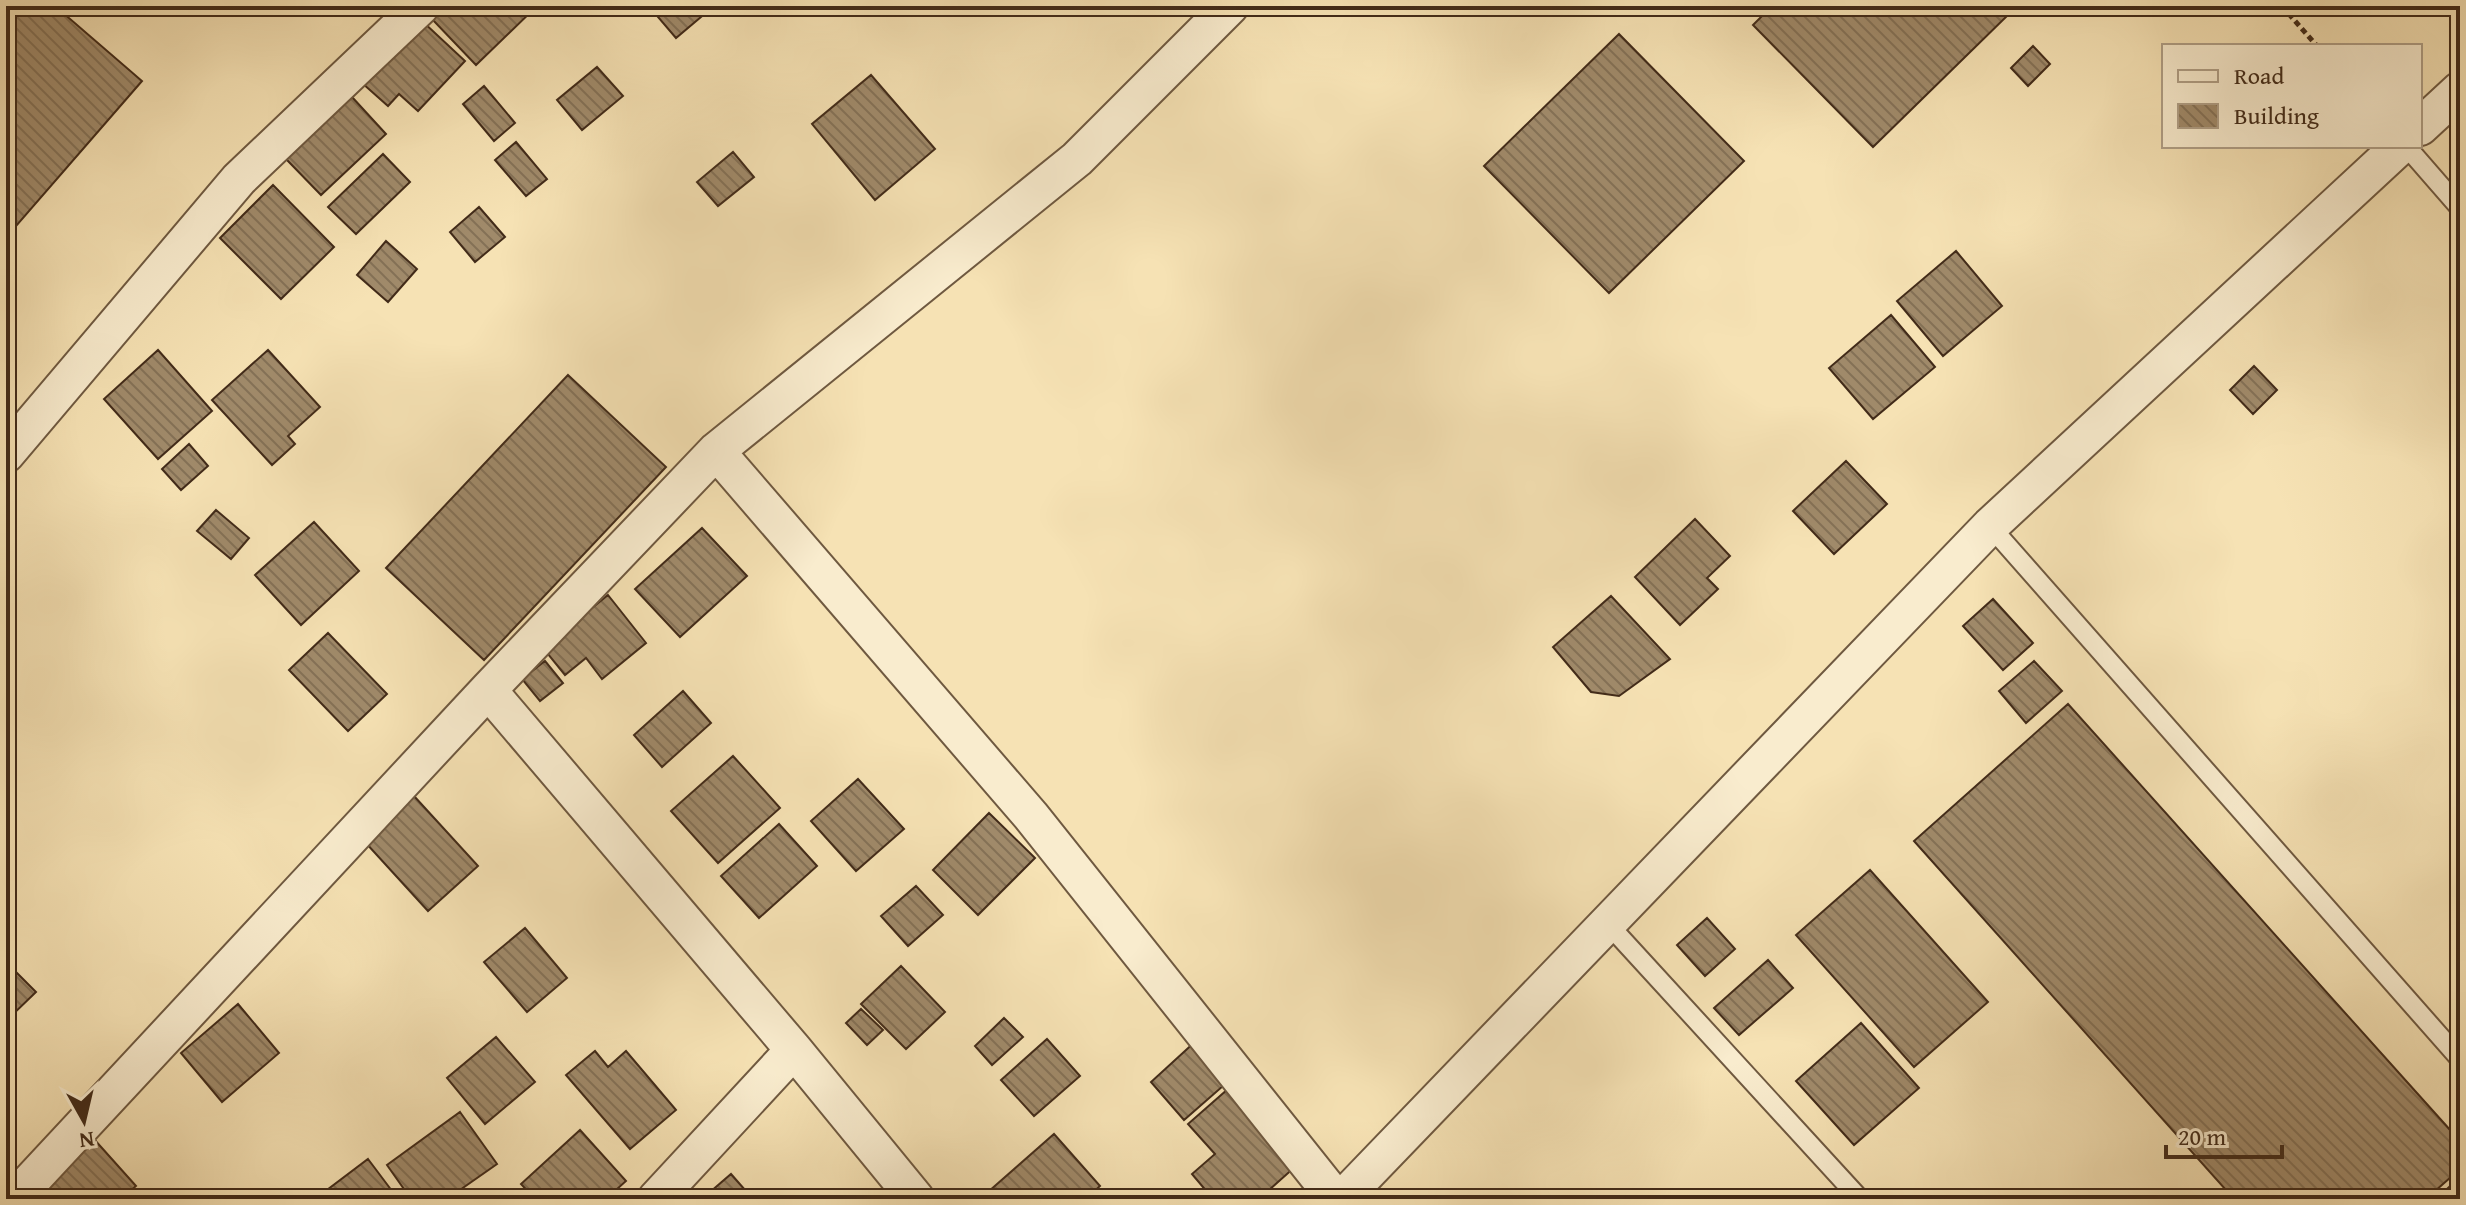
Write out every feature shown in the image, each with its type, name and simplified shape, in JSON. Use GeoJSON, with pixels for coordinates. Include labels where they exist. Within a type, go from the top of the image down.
{"type":"FeatureCollection","features":[{"type":"Feature","properties":{"kind":"street"},"geometry":{"type":"LineString","coordinates":[[6,454],[239,179],[421,6]]}},
{"type":"Feature","properties":{"kind":"street"},"geometry":{"type":"LineString","coordinates":[[14,1199],[488,690],[716,451],[1077,159],[1230,6]]}},
{"type":"Feature","properties":{"kind":"street"},"geometry":{"type":"LineString","coordinates":[[2422,125],[2460,90]]}},
{"type":"Feature","properties":{"kind":"street"},"geometry":{"type":"LineString","coordinates":[[716,451],[1031,816],[1339,1199],[1609,925],[1990,526],[2401,148]]}},
{"type":"Feature","properties":{"kind":"street"},"geometry":{"type":"LineString","coordinates":[[488,690],[794,1050],[916,1199]]}},
{"type":"Feature","properties":{"kind":"street"},"geometry":{"type":"LineString","coordinates":[[656,1199],[794,1050]]}},
{"type":"Feature","properties":{"kind":"lane"},"geometry":{"type":"LineString","coordinates":[[2405,148],[2460,208]]}},
{"type":"Feature","properties":{"kind":"lane"},"geometry":{"type":"LineString","coordinates":[[1990,526],[2460,1059]]}},
{"type":"Feature","properties":{"kind":"lane"},"geometry":{"type":"LineString","coordinates":[[1609,925],[1860,1199]]}},
{"type":"Feature","properties":{"kind":"path"},"geometry":{"type":"LineString","coordinates":[[2282,6],[2315,44]]}},
{"type":"Feature","properties":{"kind":"building"},"geometry":{"type":"Polygon","coordinates":[[[6,6],[55,6],[142,81],[10,233],[6,230],[6,6]]]}},
{"type":"Feature","properties":{"kind":"building"},"geometry":{"type":"Polygon","coordinates":[[[443,6],[537,6],[476,65],[431,18],[443,6]]]}},
{"type":"Feature","properties":{"kind":"building"},"geometry":{"type":"Polygon","coordinates":[[[657,6],[714,6],[676,38],[652,10],[657,6]]]}},
{"type":"Feature","properties":{"kind":"building"},"geometry":{"type":"Polygon","coordinates":[[[1772,6],[2001,6],[2009,14],[1873,147],[1753,25],[1772,6]]]}},
{"type":"Feature","properties":{"kind":"building"},"geometry":{"type":"Polygon","coordinates":[[[421,20],[465,61],[418,111],[399,94],[388,106],[362,83],[421,20]]]}},
{"type":"Feature","properties":{"kind":"building"},"geometry":{"type":"Polygon","coordinates":[[[1619,34],[1744,161],[1609,293],[1484,166],[1619,34]]]}},
{"type":"Feature","properties":{"kind":"building"},"geometry":{"type":"Polygon","coordinates":[[[2033,46],[2050,64],[2028,86],[2011,68],[2033,46]]]}},
{"type":"Feature","properties":{"kind":"building"},"geometry":{"type":"Polygon","coordinates":[[[597,67],[623,96],[582,130],[557,100],[597,67]]]}},
{"type":"Feature","properties":{"kind":"building"},"geometry":{"type":"Polygon","coordinates":[[[871,75],[935,149],[875,200],[812,124],[871,75]]]}},
{"type":"Feature","properties":{"kind":"building"},"geometry":{"type":"Polygon","coordinates":[[[484,86],[515,123],[494,141],[463,104],[484,86]]]}},
{"type":"Feature","properties":{"kind":"building"},"geometry":{"type":"Polygon","coordinates":[[[352,97],[386,134],[321,195],[286,159],[352,97]]]}},
{"type":"Feature","properties":{"kind":"building"},"geometry":{"type":"Polygon","coordinates":[[[516,142],[547,179],[526,196],[495,160],[516,142]]]}},
{"type":"Feature","properties":{"kind":"building"},"geometry":{"type":"Polygon","coordinates":[[[733,152],[754,177],[718,206],[697,182],[733,152]]]}},
{"type":"Feature","properties":{"kind":"building"},"geometry":{"type":"Polygon","coordinates":[[[383,154],[410,182],[356,234],[328,207],[383,154]]]}},
{"type":"Feature","properties":{"kind":"building"},"geometry":{"type":"Polygon","coordinates":[[[273,185],[334,247],[281,299],[220,238],[273,185]]]}},
{"type":"Feature","properties":{"kind":"building"},"geometry":{"type":"Polygon","coordinates":[[[479,207],[505,237],[475,262],[450,232],[479,207]]]}},
{"type":"Feature","properties":{"kind":"building"},"geometry":{"type":"Polygon","coordinates":[[[386,241],[417,269],[388,302],[357,275],[386,241]]]}},
{"type":"Feature","properties":{"kind":"building"},"geometry":{"type":"Polygon","coordinates":[[[1956,251],[2002,306],[1943,356],[1897,301],[1956,251]]]}},
{"type":"Feature","properties":{"kind":"building"},"geometry":{"type":"Polygon","coordinates":[[[1891,315],[1935,367],[1873,419],[1829,368],[1891,315]]]}},
{"type":"Feature","properties":{"kind":"building"},"geometry":{"type":"Polygon","coordinates":[[[158,350],[212,411],[158,459],[104,399],[158,350]]]}},
{"type":"Feature","properties":{"kind":"building"},"geometry":{"type":"Polygon","coordinates":[[[268,350],[320,407],[288,436],[295,444],[272,465],[212,400],[268,350]]]}},
{"type":"Feature","properties":{"kind":"building"},"geometry":{"type":"Polygon","coordinates":[[[2254,366],[2277,390],[2253,414],[2230,390],[2254,366]]]}},
{"type":"Feature","properties":{"kind":"building"},"geometry":{"type":"Polygon","coordinates":[[[568,375],[666,467],[484,660],[386,568],[568,375]]]}},
{"type":"Feature","properties":{"kind":"building"},"geometry":{"type":"Polygon","coordinates":[[[189,444],[208,466],[181,490],[162,469],[189,444]]]}},
{"type":"Feature","properties":{"kind":"building"},"geometry":{"type":"Polygon","coordinates":[[[1846,461],[1887,504],[1834,554],[1793,511],[1846,461]]]}},
{"type":"Feature","properties":{"kind":"building"},"geometry":{"type":"Polygon","coordinates":[[[216,510],[249,538],[231,559],[197,531],[216,510]]]}},
{"type":"Feature","properties":{"kind":"building"},"geometry":{"type":"Polygon","coordinates":[[[1695,519],[1730,556],[1707,578],[1718,589],[1680,625],[1635,577],[1695,519]]]}},
{"type":"Feature","properties":{"kind":"building"},"geometry":{"type":"Polygon","coordinates":[[[314,522],[359,571],[301,625],[255,575],[314,522]]]}},
{"type":"Feature","properties":{"kind":"building"},"geometry":{"type":"Polygon","coordinates":[[[702,528],[747,576],[680,637],[635,589],[702,528]]]}},
{"type":"Feature","properties":{"kind":"building"},"geometry":{"type":"Polygon","coordinates":[[[608,595],[646,643],[602,679],[586,658],[565,675],[543,648],[608,595]]]}},
{"type":"Feature","properties":{"kind":"building"},"geometry":{"type":"Polygon","coordinates":[[[1611,596],[1670,659],[1619,696],[1591,692],[1553,647],[1611,596]]]}},
{"type":"Feature","properties":{"kind":"building"},"geometry":{"type":"Polygon","coordinates":[[[1993,599],[2033,643],[2003,670],[1963,626],[1993,599]]]}},
{"type":"Feature","properties":{"kind":"building"},"geometry":{"type":"Polygon","coordinates":[[[328,633],[387,694],[348,731],[289,670],[328,633]]]}},
{"type":"Feature","properties":{"kind":"building"},"geometry":{"type":"Polygon","coordinates":[[[545,661],[563,683],[540,701],[522,679],[545,661]]]}},
{"type":"Feature","properties":{"kind":"building"},"geometry":{"type":"Polygon","coordinates":[[[2034,661],[2062,691],[2026,723],[1999,691],[2034,661]]]}},
{"type":"Feature","properties":{"kind":"building"},"geometry":{"type":"Polygon","coordinates":[[[683,691],[711,723],[662,767],[634,735],[683,691]]]}},
{"type":"Feature","properties":{"kind":"building"},"geometry":{"type":"Polygon","coordinates":[[[2068,704],[2460,1141],[2460,1169],[2426,1199],[2234,1199],[1914,841],[2068,704]]]}},
{"type":"Feature","properties":{"kind":"building"},"geometry":{"type":"Polygon","coordinates":[[[733,756],[780,808],[718,863],[671,811],[733,756]]]}},
{"type":"Feature","properties":{"kind":"building"},"geometry":{"type":"Polygon","coordinates":[[[858,779],[904,829],[856,871],[811,821],[858,779]]]}},
{"type":"Feature","properties":{"kind":"building"},"geometry":{"type":"Polygon","coordinates":[[[414,796],[478,866],[428,911],[365,842],[414,796]]]}},
{"type":"Feature","properties":{"kind":"building"},"geometry":{"type":"Polygon","coordinates":[[[989,813],[1035,858],[978,915],[933,870],[989,813]]]}},
{"type":"Feature","properties":{"kind":"building"},"geometry":{"type":"Polygon","coordinates":[[[779,824],[817,866],[759,918],[721,876],[779,824]]]}},
{"type":"Feature","properties":{"kind":"building"},"geometry":{"type":"Polygon","coordinates":[[[1870,870],[1988,1002],[1914,1067],[1796,935],[1870,870]]]}},
{"type":"Feature","properties":{"kind":"building"},"geometry":{"type":"Polygon","coordinates":[[[916,886],[943,915],[908,946],[881,916],[916,886]]]}},
{"type":"Feature","properties":{"kind":"building"},"geometry":{"type":"Polygon","coordinates":[[[1707,918],[1735,949],[1705,976],[1677,945],[1707,918]]]}},
{"type":"Feature","properties":{"kind":"building"},"geometry":{"type":"Polygon","coordinates":[[[525,928],[567,978],[527,1012],[484,962],[525,928]]]}},
{"type":"Feature","properties":{"kind":"building"},"geometry":{"type":"Polygon","coordinates":[[[1768,960],[1793,988],[1739,1035],[1714,1008],[1768,960]]]}},
{"type":"Feature","properties":{"kind":"building"},"geometry":{"type":"Polygon","coordinates":[[[10,966],[36,992],[6,1021],[6,970],[10,966]]]}},
{"type":"Feature","properties":{"kind":"building"},"geometry":{"type":"Polygon","coordinates":[[[901,966],[945,1012],[906,1049],[861,1004],[901,966]]]}},
{"type":"Feature","properties":{"kind":"building"},"geometry":{"type":"Polygon","coordinates":[[[238,1004],[279,1053],[222,1102],[181,1053],[238,1004]]]}},
{"type":"Feature","properties":{"kind":"building"},"geometry":{"type":"Polygon","coordinates":[[[861,1009],[883,1030],[867,1045],[846,1023],[861,1009]]]}},
{"type":"Feature","properties":{"kind":"building"},"geometry":{"type":"Polygon","coordinates":[[[1004,1018],[1023,1037],[992,1065],[975,1046],[1004,1018]]]}},
{"type":"Feature","properties":{"kind":"building"},"geometry":{"type":"Polygon","coordinates":[[[1861,1023],[1919,1088],[1854,1145],[1796,1081],[1861,1023]]]}},
{"type":"Feature","properties":{"kind":"building"},"geometry":{"type":"Polygon","coordinates":[[[496,1037],[535,1082],[485,1124],[447,1078],[496,1037]]]}},
{"type":"Feature","properties":{"kind":"building"},"geometry":{"type":"Polygon","coordinates":[[[1047,1039],[1080,1076],[1034,1116],[1001,1080],[1047,1039]]]}},
{"type":"Feature","properties":{"kind":"building"},"geometry":{"type":"Polygon","coordinates":[[[1197,1040],[1231,1079],[1184,1120],[1151,1082],[1197,1040]]]}},
{"type":"Feature","properties":{"kind":"building"},"geometry":{"type":"Polygon","coordinates":[[[595,1051],[608,1067],[626,1051],[676,1110],[630,1149],[566,1075],[595,1051]]]}},
{"type":"Feature","properties":{"kind":"building"},"geometry":{"type":"Polygon","coordinates":[[[1228,1089],[1296,1166],[1259,1199],[1213,1199],[1192,1174],[1215,1154],[1188,1124],[1228,1089]]]}},
{"type":"Feature","properties":{"kind":"building"},"geometry":{"type":"Polygon","coordinates":[[[460,1112],[497,1164],[447,1199],[411,1199],[387,1165],[460,1112]]]}},
{"type":"Feature","properties":{"kind":"building"},"geometry":{"type":"Polygon","coordinates":[[[580,1130],[626,1181],[606,1199],[535,1199],[521,1184],[580,1130]]]}},
{"type":"Feature","properties":{"kind":"building"},"geometry":{"type":"Polygon","coordinates":[[[1054,1134],[1100,1186],[1086,1199],[980,1199],[1054,1134]]]}},
{"type":"Feature","properties":{"kind":"building"},"geometry":{"type":"Polygon","coordinates":[[[93,1138],[136,1186],[121,1199],[56,1199],[42,1183],[93,1138]]]}},
{"type":"Feature","properties":{"kind":"building"},"geometry":{"type":"Polygon","coordinates":[[[368,1159],[398,1199],[315,1199],[368,1159]]]}},
{"type":"Feature","properties":{"kind":"building"},"geometry":{"type":"Polygon","coordinates":[[[731,1174],[753,1199],[702,1199],[731,1174]]]}},
{"type":"Feature","properties":{"kind":"building"},"geometry":{"type":"Polygon","coordinates":[[[2460,1177],[2460,1199],[2436,1199],[2460,1177]]]}}]}
